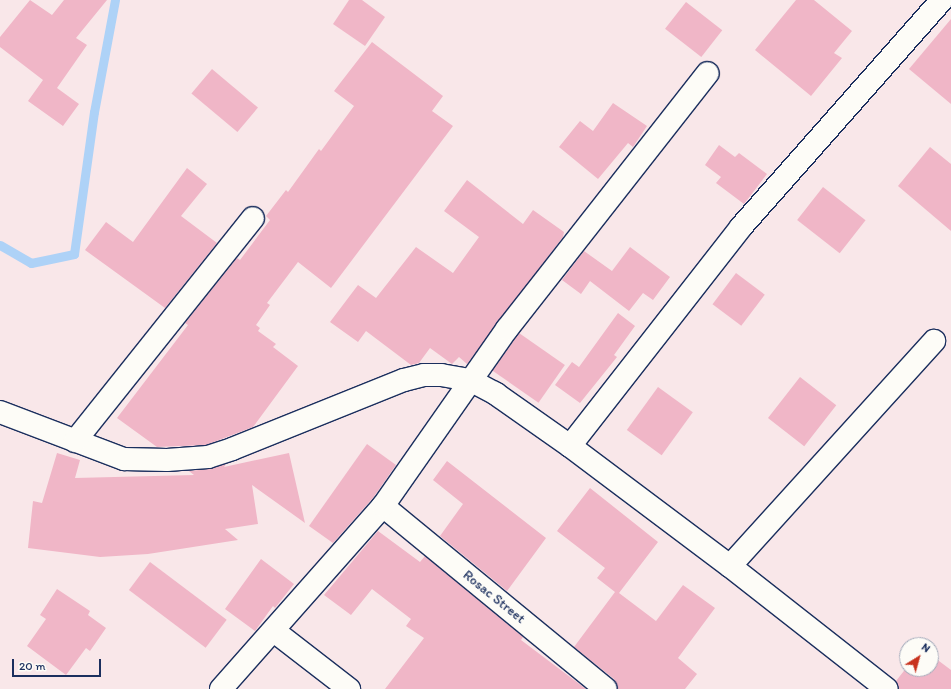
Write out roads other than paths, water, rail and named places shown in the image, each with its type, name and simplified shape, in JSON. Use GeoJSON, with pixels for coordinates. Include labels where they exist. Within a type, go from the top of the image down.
{"type":"FeatureCollection","features":[{"type":"Feature","properties":{"kind":"street"},"geometry":{"type":"LineString","coordinates":[[570,446],[741,227],[942,0]]}},
{"type":"Feature","properties":{"kind":"street"},"geometry":{"type":"LineString","coordinates":[[221,689],[274,631],[383,506],[470,380],[557,263],[708,73]]}},
{"type":"Feature","properties":{"kind":"street"},"geometry":{"type":"LineString","coordinates":[[75,441],[253,218]]}},
{"type":"Feature","properties":{"kind":"street"},"geometry":{"type":"LineString","coordinates":[[730,566],[934,341]]}},
{"type":"Feature","properties":{"kind":"street"},"geometry":{"type":"LineString","coordinates":[[0,412],[124,459],[167,460],[208,457],[232,450],[404,380],[435,375],[470,380],[496,394],[570,446],[730,566],[880,687]]}},
{"type":"Feature","properties":{"kind":"street","name":"Rosac Street"},"geometry":{"type":"LineString","coordinates":[[383,506],[606,689]]}},
{"type":"Feature","properties":{"kind":"street"},"geometry":{"type":"LineString","coordinates":[[274,631],[349,689]]}},
{"type":"Feature","properties":{"kind":"waterway"},"geometry":{"type":"LineString","coordinates":[[0,245],[31,263],[74,254],[94,112],[115,0]]}}]}
